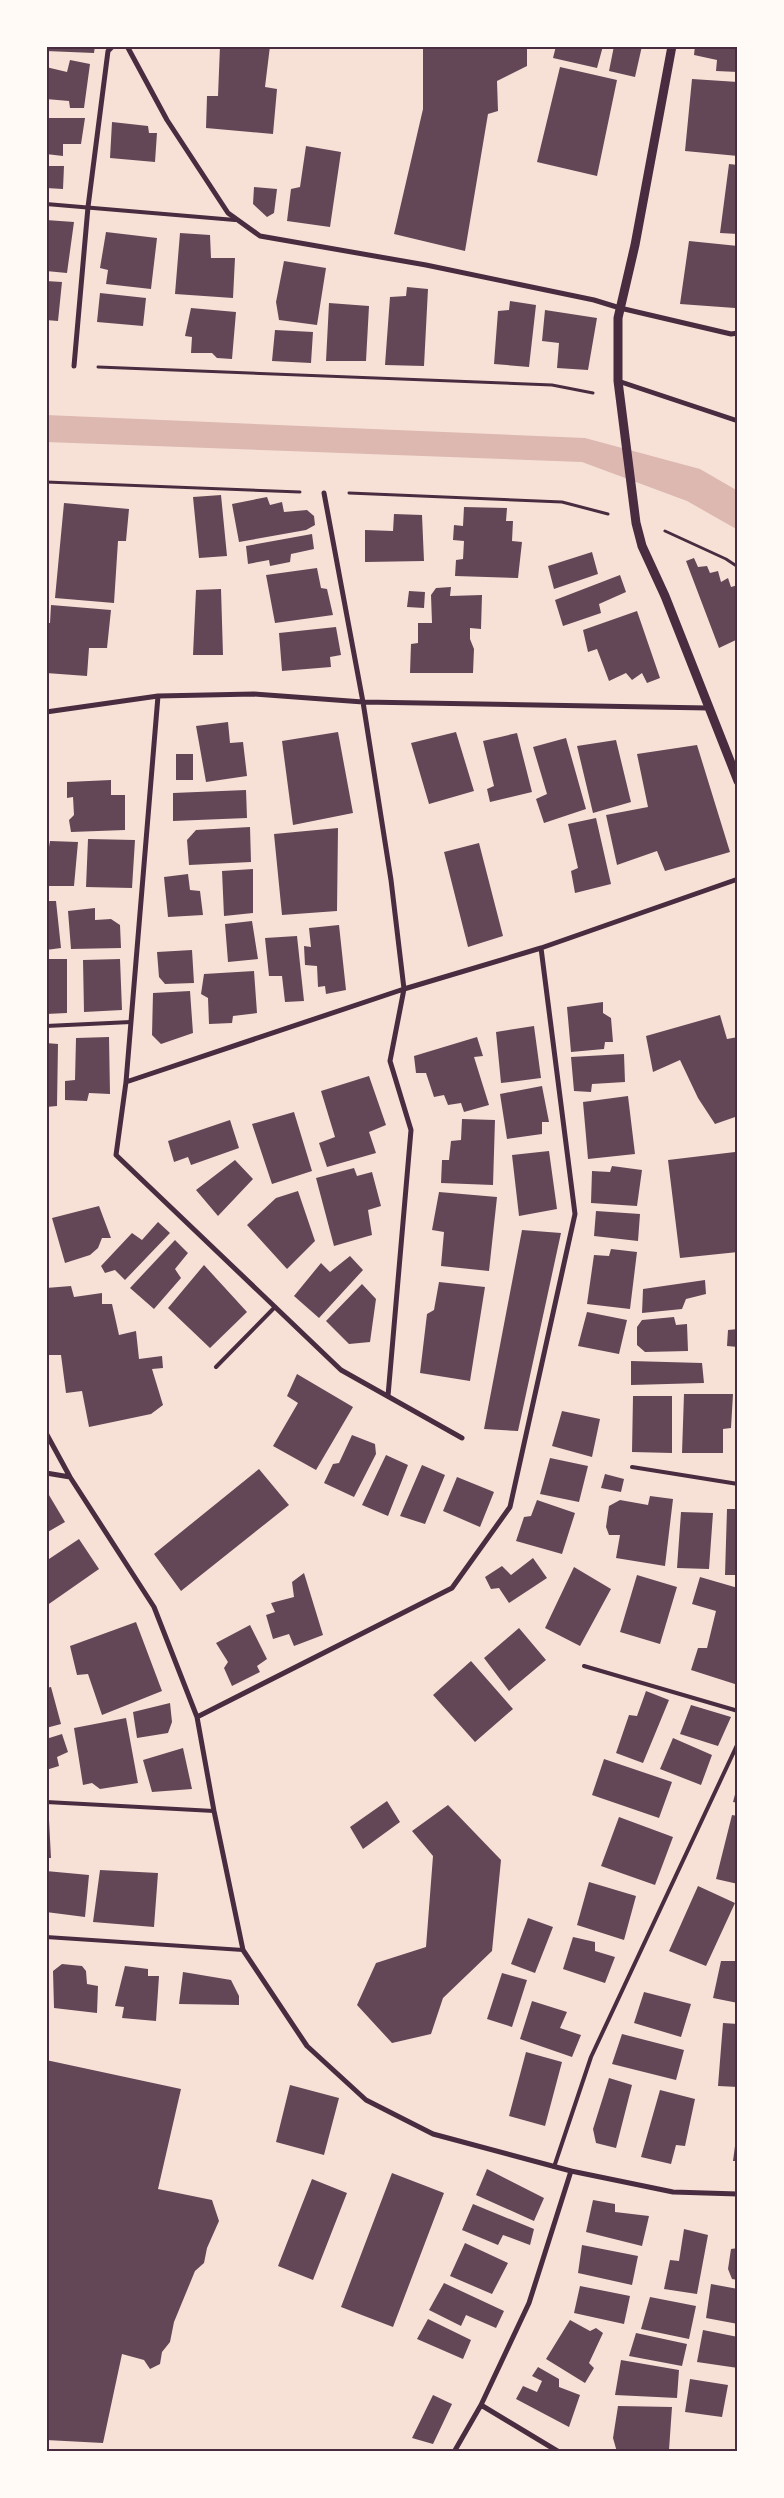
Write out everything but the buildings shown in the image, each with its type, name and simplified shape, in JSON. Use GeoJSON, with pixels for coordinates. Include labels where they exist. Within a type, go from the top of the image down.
{"type":"FeatureCollection","features":[{"type":"Feature","properties":{"kind":"street"},"geometry":{"type":"LineString","coordinates":[[74,366],[88,207],[108,51],[113,46]]}},
{"type":"Feature","properties":{"kind":"street"},"geometry":{"type":"LineString","coordinates":[[127,46],[167,120],[228,213],[235,220],[260,236],[426,265],[594,300],[620,308],[731,334],[738,333]]}},
{"type":"Feature","properties":{"kind":"street"},"geometry":{"type":"LineString","coordinates":[[672,46],[635,244],[618,318],[618,381],[623,406],[636,519],[642,546],[665,596],[738,781]]}},
{"type":"Feature","properties":{"kind":"street"},"geometry":{"type":"LineString","coordinates":[[618,381],[738,421]]}},
{"type":"Feature","properties":{"kind":"street"},"geometry":{"type":"LineString","coordinates":[[324,492],[363,702],[391,880],[404,989],[390,1061],[411,1130],[388,1396]]}},
{"type":"Feature","properties":{"kind":"street"},"geometry":{"type":"LineString","coordinates":[[46,712],[158,696],[254,694],[363,702],[708,708]]}},
{"type":"Feature","properties":{"kind":"street"},"geometry":{"type":"LineString","coordinates":[[158,696],[126,1082],[116,1155],[341,1370],[462,1438]]}},
{"type":"Feature","properties":{"kind":"street"},"geometry":{"type":"LineString","coordinates":[[126,1082],[404,989],[541,948],[738,879]]}},
{"type":"Feature","properties":{"kind":"street"},"geometry":{"type":"LineString","coordinates":[[197,1717],[452,1588],[510,1507],[575,1214],[541,948]]}},
{"type":"Feature","properties":{"kind":"street"},"geometry":{"type":"LineString","coordinates":[[46,1433],[70,1477],[154,1607],[197,1717],[214,1811],[243,1950],[307,2046],[366,2100],[433,2134],[554,2167],[673,2192],[738,2194]]}},
{"type":"Feature","properties":{"kind":"street"},"geometry":{"type":"LineString","coordinates":[[46,1473],[70,1477]]}},
{"type":"Feature","properties":{"kind":"street"},"geometry":{"type":"LineString","coordinates":[[454,2452],[481,2405],[529,2303],[571,2171]]}},
{"type":"Feature","properties":{"kind":"street"},"geometry":{"type":"LineString","coordinates":[[481,2405],[559,2452]]}},
{"type":"Feature","properties":{"kind":"lane"},"geometry":{"type":"LineString","coordinates":[[46,204],[235,220]]}},
{"type":"Feature","properties":{"kind":"lane"},"geometry":{"type":"LineString","coordinates":[[46,1026],[131,1022]]}},
{"type":"Feature","properties":{"kind":"lane"},"geometry":{"type":"LineString","coordinates":[[216,1368],[275,1306]]}},
{"type":"Feature","properties":{"kind":"lane"},"geometry":{"type":"LineString","coordinates":[[632,1467],[738,1484]]}},
{"type":"Feature","properties":{"kind":"lane"},"geometry":{"type":"LineString","coordinates":[[584,1666],[738,1711]]}},
{"type":"Feature","properties":{"kind":"lane"},"geometry":{"type":"LineString","coordinates":[[554,2167],[591,2057],[738,1743]]}},
{"type":"Feature","properties":{"kind":"lane"},"geometry":{"type":"LineString","coordinates":[[46,1802],[214,1811]]}},
{"type":"Feature","properties":{"kind":"lane"},"geometry":{"type":"LineString","coordinates":[[46,1937],[243,1950]]}},
{"type":"Feature","properties":{"kind":"path"},"geometry":{"type":"LineString","coordinates":[[74,366],[552,385]]}},
{"type":"Feature","properties":{"kind":"path"},"geometry":{"type":"LineString","coordinates":[[636,519],[677,535],[726,559],[738,567]]}},
{"type":"Feature","properties":{"kind":"shaded area"},"geometry":{"type":"Polygon","coordinates":[[[46,415],[585,438],[700,469],[738,491],[738,530],[687,501],[582,462],[46,442],[46,415]]]}}]}
